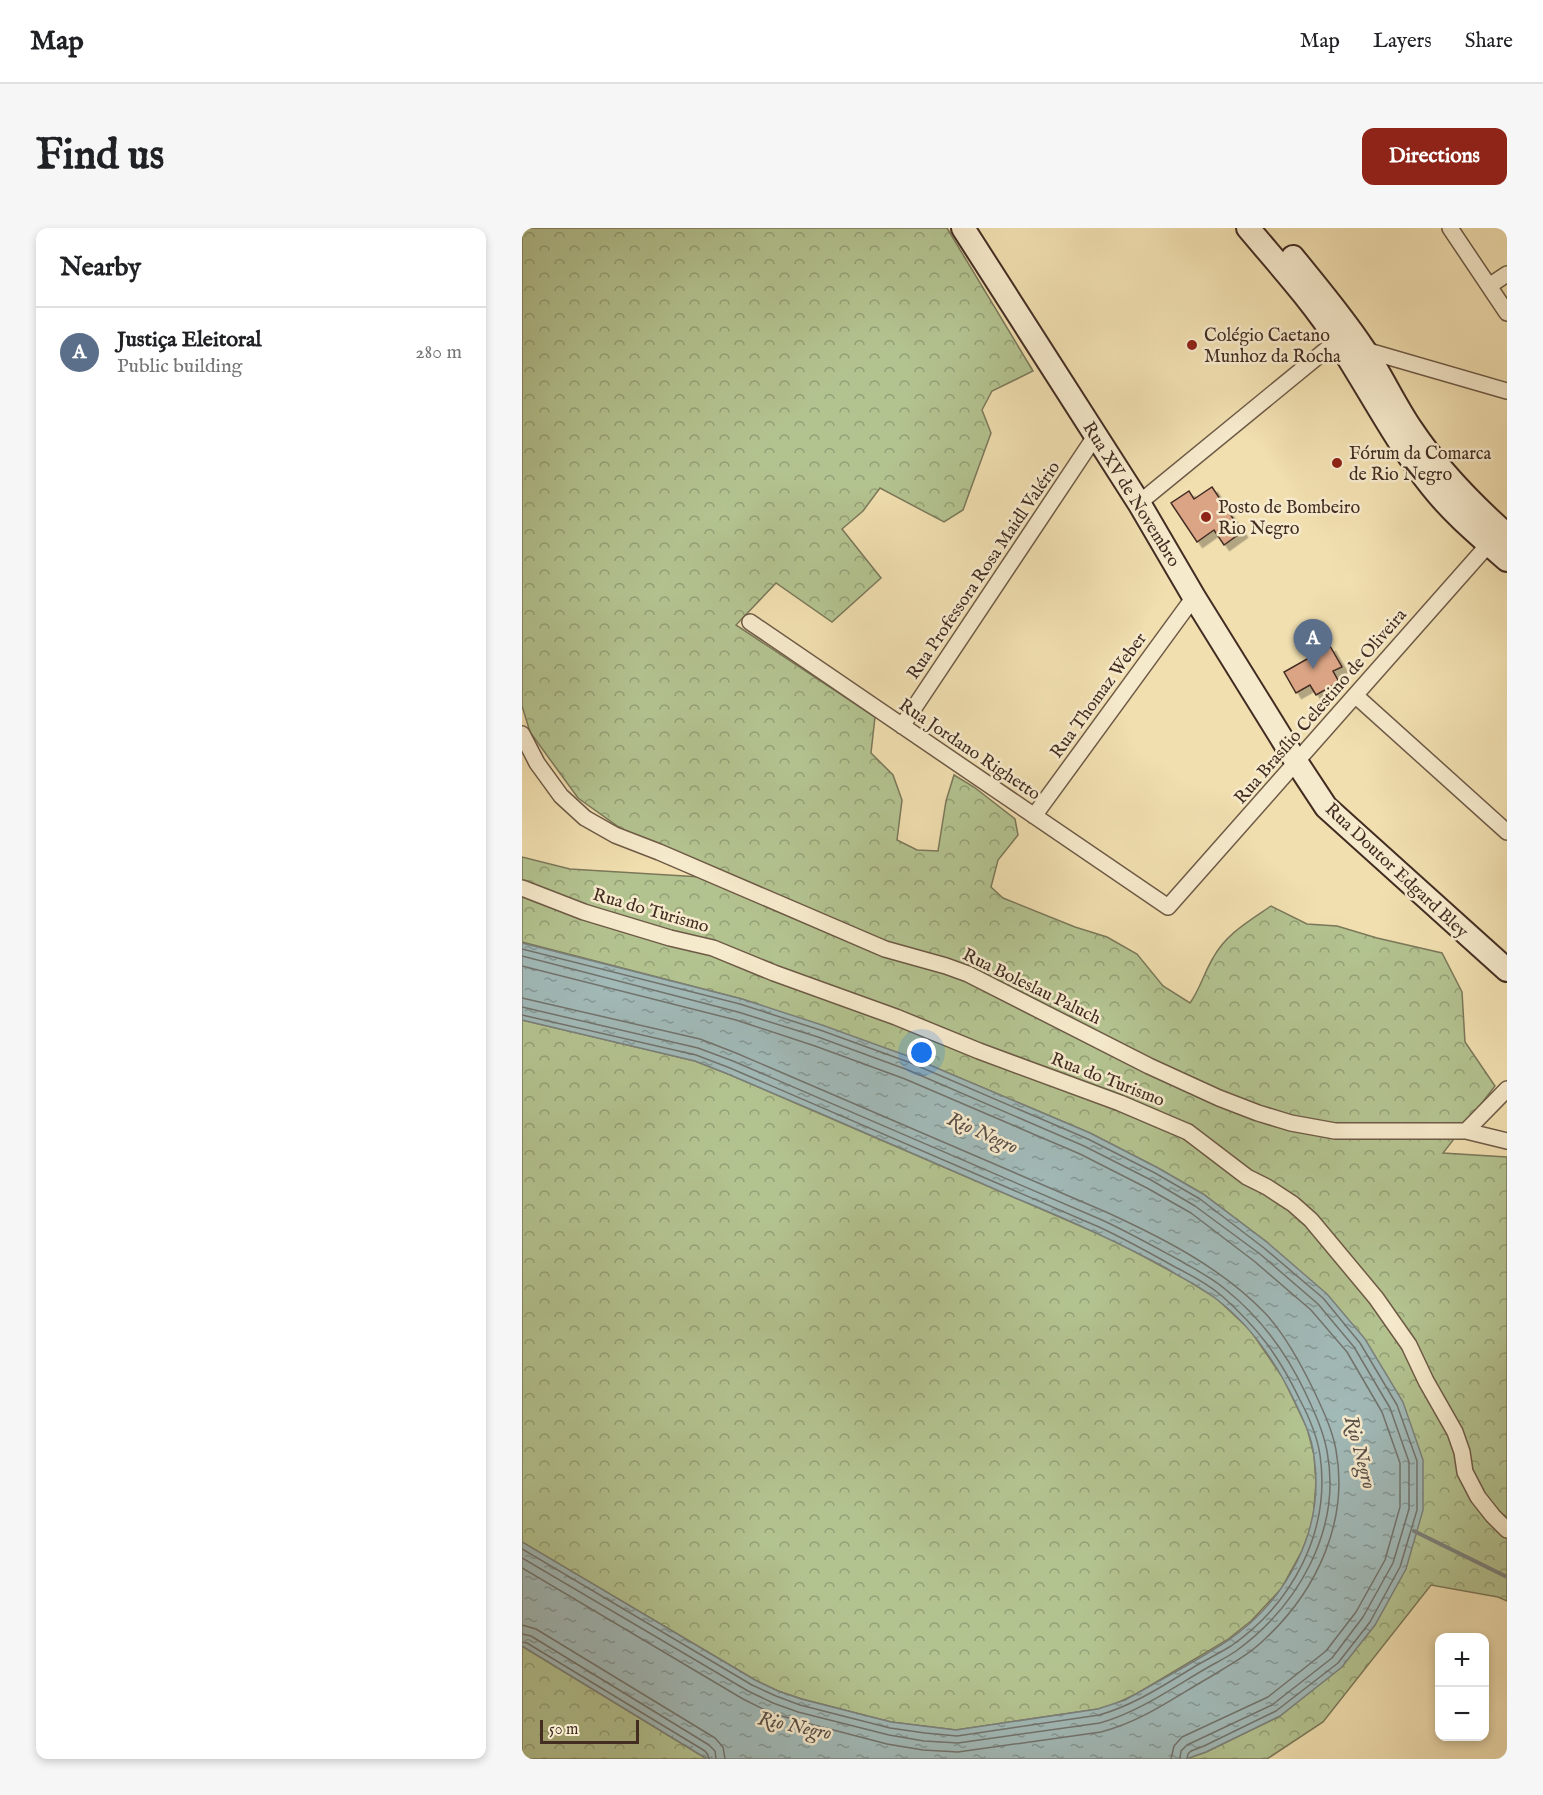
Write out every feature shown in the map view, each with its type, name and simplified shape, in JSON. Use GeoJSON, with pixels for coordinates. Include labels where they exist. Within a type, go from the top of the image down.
{"type":"FeatureCollection","features":[{"type":"Feature","properties":{"kind":"street","name":"Rua XV de Novembro"},"geometry":{"type":"LineString","coordinates":[[963,228],[1139,503],[1194,597],[1297,763]]}},
{"type":"Feature","properties":{"kind":"street"},"geometry":{"type":"LineString","coordinates":[[1248,228],[1297,286],[1352,341],[1507,391]]}},
{"type":"Feature","properties":{"kind":"street"},"geometry":{"type":"LineString","coordinates":[[1268,228],[1317,286],[1352,341],[1392,430],[1412,462],[1449,507],[1499,537],[1507,560]]}},
{"type":"Feature","properties":{"kind":"street"},"geometry":{"type":"LineString","coordinates":[[1450,228],[1507,313]]}},
{"type":"Feature","properties":{"kind":"street"},"geometry":{"type":"LineString","coordinates":[[1489,286],[1507,274]]}},
{"type":"Feature","properties":{"kind":"street"},"geometry":{"type":"LineString","coordinates":[[1139,503],[1352,341]]}},
{"type":"Feature","properties":{"kind":"street","name":"Rua Professora Rosa Maidl Valério"},"geometry":{"type":"LineString","coordinates":[[902,726],[1096,435]]}},
{"type":"Feature","properties":{"kind":"street","name":"Rua Brasílio Celestino de Oliveira"},"geometry":{"type":"LineString","coordinates":[[1168,907],[1499,537]]}},
{"type":"Feature","properties":{"kind":"street","name":"Rua Thomaz Weber"},"geometry":{"type":"LineString","coordinates":[[1034,816],[1194,597]]}},
{"type":"Feature","properties":{"kind":"street","name":"Rua Jordano Righetto"},"geometry":{"type":"LineString","coordinates":[[750,622],[1168,907]]}},
{"type":"Feature","properties":{"kind":"street"},"geometry":{"type":"LineString","coordinates":[[1356,696],[1507,832]]}},
{"type":"Feature","properties":{"kind":"street","name":"Rua Boleslau Paluch"},"geometry":{"type":"LineString","coordinates":[[522,734],[537,763],[561,796],[585,818],[615,835],[885,949],[968,974],[1149,1066],[1219,1098],[1291,1123],[1335,1131],[1466,1131],[1507,1141]]}},
{"type":"Feature","properties":{"kind":"street","name":"Rua Doutor Edgard Bley"},"geometry":{"type":"LineString","coordinates":[[1297,763],[1326,807],[1507,970]]}},
{"type":"Feature","properties":{"kind":"street","name":"Rua do Turismo"},"geometry":{"type":"LineString","coordinates":[[522,888],[584,912],[670,938],[713,948],[1120,1103],[1188,1132],[1247,1177],[1293,1204],[1311,1220],[1376,1298],[1408,1345],[1415,1362],[1455,1432],[1462,1452],[1465,1472],[1478,1497],[1507,1530]]}},
{"type":"Feature","properties":{"kind":"street"},"geometry":{"type":"LineString","coordinates":[[1466,1131],[1507,1089]]}},
{"type":"Feature","properties":{"kind":"green space"},"geometry":{"type":"Polygon","coordinates":[[[522,228],[947,228],[1033,371],[992,391],[982,410],[991,433],[963,510],[944,522],[880,488],[863,511],[842,529],[881,578],[832,622],[776,583],[736,625],[875,717],[871,753],[893,775],[902,800],[897,840],[917,850],[938,851],[946,801],[954,775],[974,787],[1015,819],[1018,835],[998,860],[991,887],[1003,898],[1075,927],[1107,937],[1137,954],[1163,986],[1190,1003],[1218,949],[1239,929],[1271,906],[1307,924],[1337,926],[1442,953],[1462,992],[1465,1042],[1495,1086],[1443,1153],[1507,1157],[1507,1601],[1498,1597],[1431,1585],[1323,1722],[1267,1759],[1186,1759],[1206,1752],[1280,1716],[1375,1625],[1268,1243],[1203,1194],[1158,1168],[1090,1133],[913,1058],[742,999],[522,942],[522,857],[570,869],[701,877],[623,830],[578,798],[530,732],[522,706],[522,228]]]}},
{"type":"Feature","properties":{"kind":"green space"},"geometry":{"type":"Polygon","coordinates":[[[522,1020],[695,1061],[728,1074],[1115,1241],[1216,1298],[1250,1330],[1283,1378],[1307,1428],[1314,1455],[1316,1483],[1313,1521],[1303,1549],[1281,1589],[1251,1621],[1227,1640],[1136,1694],[1113,1705],[956,1730],[891,1722],[778,1691],[755,1680],[522,1542],[522,1020]]]}},
{"type":"Feature","properties":{"kind":"green space"},"geometry":{"type":"Polygon","coordinates":[[[522,1646],[707,1759],[522,1759],[522,1646]]]}},
{"type":"Feature","properties":{"kind":"water","name":"Rio Negro"},"geometry":{"type":"Polygon","coordinates":[[[522,943],[742,999],[822,1025],[913,1058],[1090,1133],[1203,1194],[1268,1243],[1327,1294],[1365,1339],[1403,1402],[1423,1460],[1423,1510],[1406,1569],[1375,1625],[1342,1667],[1280,1716],[1206,1752],[1186,1759],[707,1759],[522,1646],[522,1542],[755,1680],[801,1699],[891,1722],[956,1730],[1098,1709],[1125,1700],[1205,1655],[1249,1624],[1268,1605],[1298,1560],[1314,1510],[1316,1483],[1313,1449],[1309,1435],[1280,1373],[1251,1332],[1209,1294],[1166,1268],[1093,1232],[728,1074],[695,1061],[522,1020],[522,943]]]}},
{"type":"Feature","properties":{"kind":"building","name":"Posto de Bombeiro Rio Negro"},"geometry":{"type":"Polygon","coordinates":[[[1212,487],[1242,532],[1224,545],[1214,530],[1197,542],[1171,503],[1189,491],[1194,499],[1212,487]]]}},
{"type":"Feature","properties":{"kind":"building"},"geometry":{"type":"Polygon","coordinates":[[[1330,646],[1342,667],[1333,671],[1339,682],[1316,695],[1310,685],[1296,693],[1284,672],[1330,646]]]}},
{"type":"Feature","properties":{"kind":"waterway"},"geometry":{"type":"LineString","coordinates":[[1414,1531],[1507,1577]]}},
{"type":"Feature","properties":{"kind":"place","name":"Colégio Caetano Munhoz da Rocha"},"geometry":{"type":"Point","coordinates":[1192,345]}},
{"type":"Feature","properties":{"kind":"place","name":"Fórum da Comarca de Rio Negro"},"geometry":{"type":"Point","coordinates":[1337,463]}},
{"type":"Feature","properties":{"kind":"place","name":"Posto de Bombeiro Rio Negro"},"geometry":{"type":"Point","coordinates":[1206,517]}},
{"type":"Feature","properties":{"kind":"place","name":"Justiça Eleitoral"},"geometry":{"type":"Point","coordinates":[1313,669]}}]}
